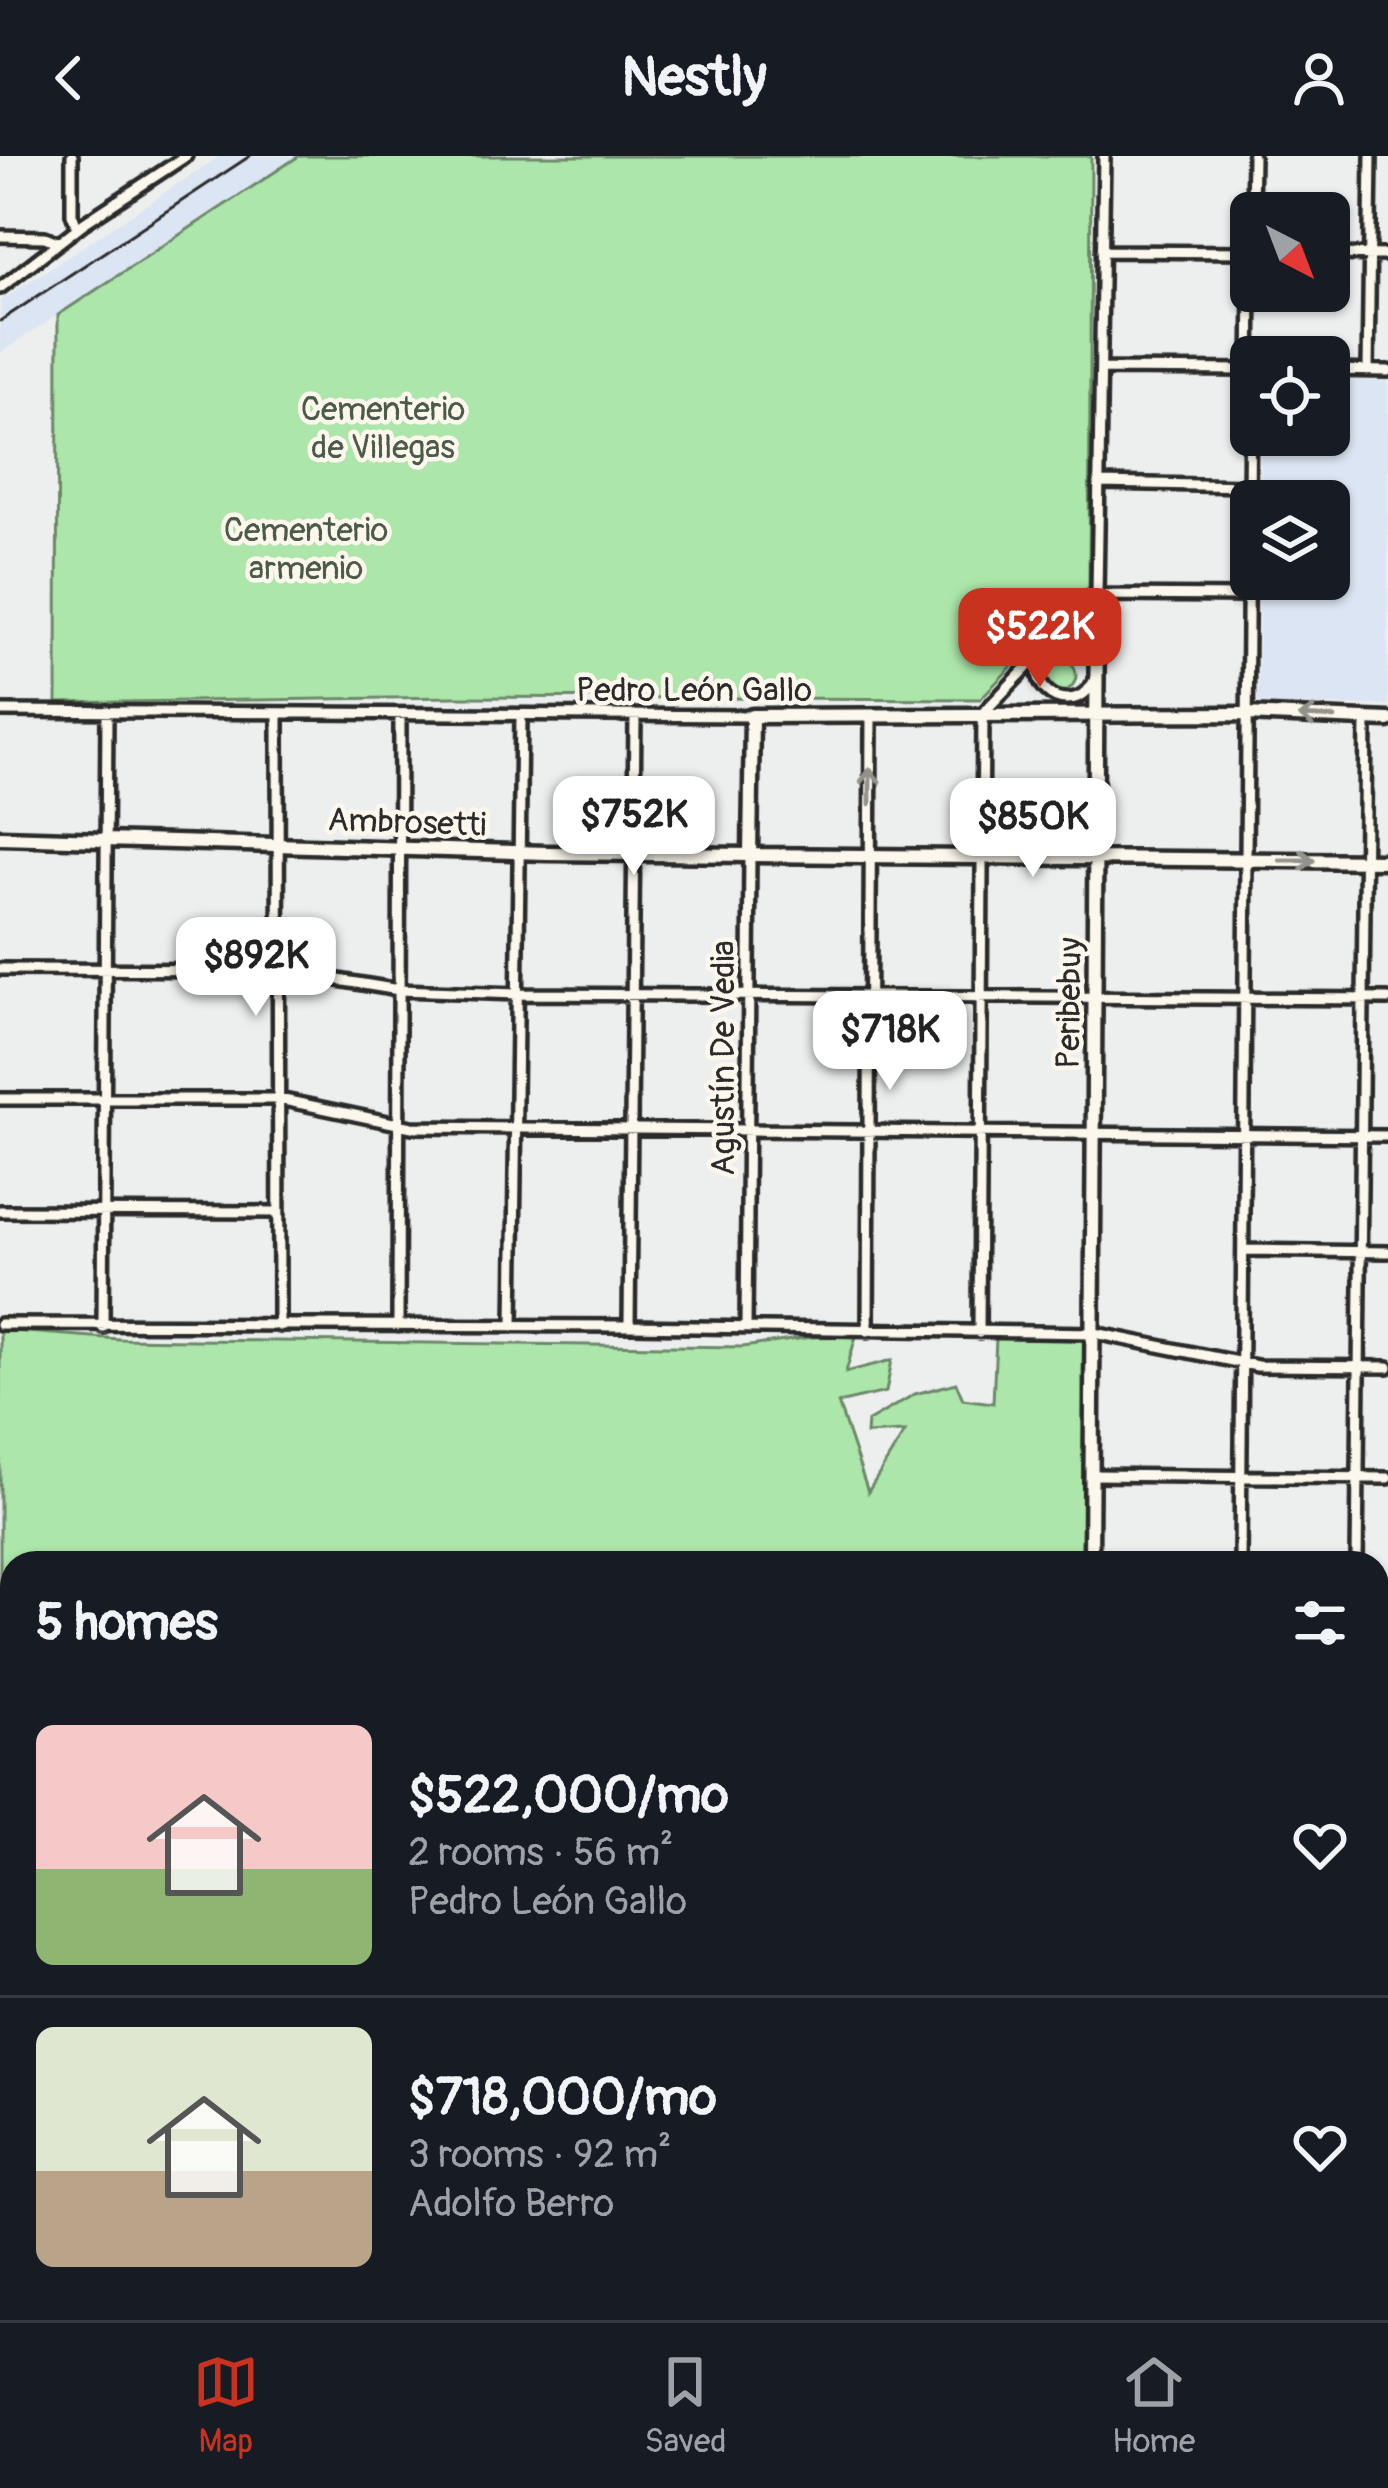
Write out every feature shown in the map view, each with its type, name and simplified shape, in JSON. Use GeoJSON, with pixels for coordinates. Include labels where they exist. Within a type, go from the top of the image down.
{"type":"FeatureCollection","features":[{"type":"Feature","properties":{"kind":"street"},"geometry":{"type":"LineString","coordinates":[[72,156],[72,214],[77,227]]}},
{"type":"Feature","properties":{"kind":"street"},"geometry":{"type":"LineString","coordinates":[[0,288],[77,227],[186,156]]}},
{"type":"Feature","properties":{"kind":"street","name":"Peribebuy"},"geometry":{"type":"LineString","coordinates":[[1091,1551],[1103,156]]}},
{"type":"Feature","properties":{"kind":"street"},"geometry":{"type":"LineString","coordinates":[[1252,192],[1253,156]]}},
{"type":"Feature","properties":{"kind":"street"},"geometry":{"type":"LineString","coordinates":[[1368,371],[1371,156]]}},
{"type":"Feature","properties":{"kind":"street"},"geometry":{"type":"LineString","coordinates":[[0,236],[45,237],[58,242]]}},
{"type":"Feature","properties":{"kind":"street"},"geometry":{"type":"LineString","coordinates":[[1102,251],[1230,252]]}},
{"type":"Feature","properties":{"kind":"street"},"geometry":{"type":"LineString","coordinates":[[1350,255],[1388,255]]}},
{"type":"Feature","properties":{"kind":"street"},"geometry":{"type":"LineString","coordinates":[[1101,369],[1230,370]]}},
{"type":"Feature","properties":{"kind":"street"},"geometry":{"type":"LineString","coordinates":[[1350,371],[1388,371]]}},
{"type":"Feature","properties":{"kind":"street"},"geometry":{"type":"LineString","coordinates":[[1099,483],[1230,485]]}},
{"type":"Feature","properties":{"kind":"street"},"geometry":{"type":"LineString","coordinates":[[979,1334],[983,713],[1097,596],[1230,596]]}},
{"type":"Feature","properties":{"kind":"street"},"geometry":{"type":"LineString","coordinates":[[1240,1551],[1247,600]]}},
{"type":"Feature","properties":{"kind":"street"},"geometry":{"type":"LineString","coordinates":[[1063,640],[1081,644],[1093,657],[1096,675],[1087,691],[1069,699],[1049,693],[1037,666],[1046,648],[1063,640]]}},
{"type":"Feature","properties":{"kind":"street","name":"Pedro León Gallo"},"geometry":{"type":"LineString","coordinates":[[0,711],[521,716],[1246,714],[1388,720]]}},
{"type":"Feature","properties":{"kind":"street"},"geometry":{"type":"LineString","coordinates":[[103,1327],[106,711]]}},
{"type":"Feature","properties":{"kind":"street"},"geometry":{"type":"LineString","coordinates":[[278,713],[279,1326]]}},
{"type":"Feature","properties":{"kind":"street"},"geometry":{"type":"LineString","coordinates":[[398,1326],[400,714]]}},
{"type":"Feature","properties":{"kind":"street"},"geometry":{"type":"LineString","coordinates":[[513,1327],[521,716]]}},
{"type":"Feature","properties":{"kind":"street"},"geometry":{"type":"LineString","coordinates":[[629,1326],[634,716]]}},
{"type":"Feature","properties":{"kind":"street","name":"Agustín De Vedia"},"geometry":{"type":"LineString","coordinates":[[746,1328],[752,716]]}},
{"type":"Feature","properties":{"kind":"street"},"geometry":{"type":"LineString","coordinates":[[868,1331],[871,716]]}},
{"type":"Feature","properties":{"kind":"street"},"geometry":{"type":"LineString","coordinates":[[1357,1551],[1366,720]]}},
{"type":"Feature","properties":{"kind":"street","name":"Ambrosetti"},"geometry":{"type":"LineString","coordinates":[[0,837],[632,854],[1388,861]]}},
{"type":"Feature","properties":{"kind":"street"},"geometry":{"type":"LineString","coordinates":[[0,969],[278,970],[399,990],[518,994],[1388,999]]}},
{"type":"Feature","properties":{"kind":"street"},"geometry":{"type":"LineString","coordinates":[[0,1099],[279,1099],[399,1126],[1388,1136]]}},
{"type":"Feature","properties":{"kind":"street"},"geometry":{"type":"LineString","coordinates":[[0,1211],[278,1213]]}},
{"type":"Feature","properties":{"kind":"street"},"geometry":{"type":"LineString","coordinates":[[1243,1250],[1388,1252]]}},
{"type":"Feature","properties":{"kind":"street"},"geometry":{"type":"LineString","coordinates":[[0,1324],[1094,1333],[1241,1364],[1388,1366]]}},
{"type":"Feature","properties":{"kind":"street"},"geometry":{"type":"LineString","coordinates":[[1091,1475],[1388,1478]]}},
{"type":"Feature","properties":{"kind":"shaded area"},"geometry":{"type":"Polygon","coordinates":[[[220,156],[299,156],[0,353],[0,301],[220,156]]]}},
{"type":"Feature","properties":{"kind":"shaded area"},"geometry":{"type":"Polygon","coordinates":[[[1350,380],[1388,381],[1388,705],[1263,706],[1258,701],[1259,600],[1350,600],[1350,480],[1260,480],[1261,456],[1350,456],[1350,380]]]}},
{"type":"Feature","properties":{"kind":"green space","name":"Cementerio de Villegas"},"geometry":{"type":"Polygon","coordinates":[[[299,156],[1091,156],[1089,587],[980,699],[454,697],[57,703],[58,315],[299,156]]]}},
{"type":"Feature","properties":{"kind":"green space"},"geometry":{"type":"Polygon","coordinates":[[[1059,658],[1071,663],[1076,675],[1071,687],[1059,692],[1047,687],[1042,675],[1047,663],[1059,658]]]}},
{"type":"Feature","properties":{"kind":"green space"},"geometry":{"type":"Polygon","coordinates":[[[0,1330],[119,1339],[743,1347],[856,1336],[846,1372],[892,1360],[886,1392],[838,1403],[868,1492],[905,1432],[866,1434],[867,1422],[915,1394],[956,1383],[963,1399],[993,1403],[996,1338],[1089,1340],[1085,1551],[0,1551],[0,1330]]]}},
{"type":"Feature","properties":{"kind":"railway"},"geometry":{"type":"LineString","coordinates":[[0,321],[250,156]]}},
{"type":"Feature","properties":{"kind":"park label","name":"Cementerio armenio"},"geometry":{"type":"Point","coordinates":[306,548]}}]}
